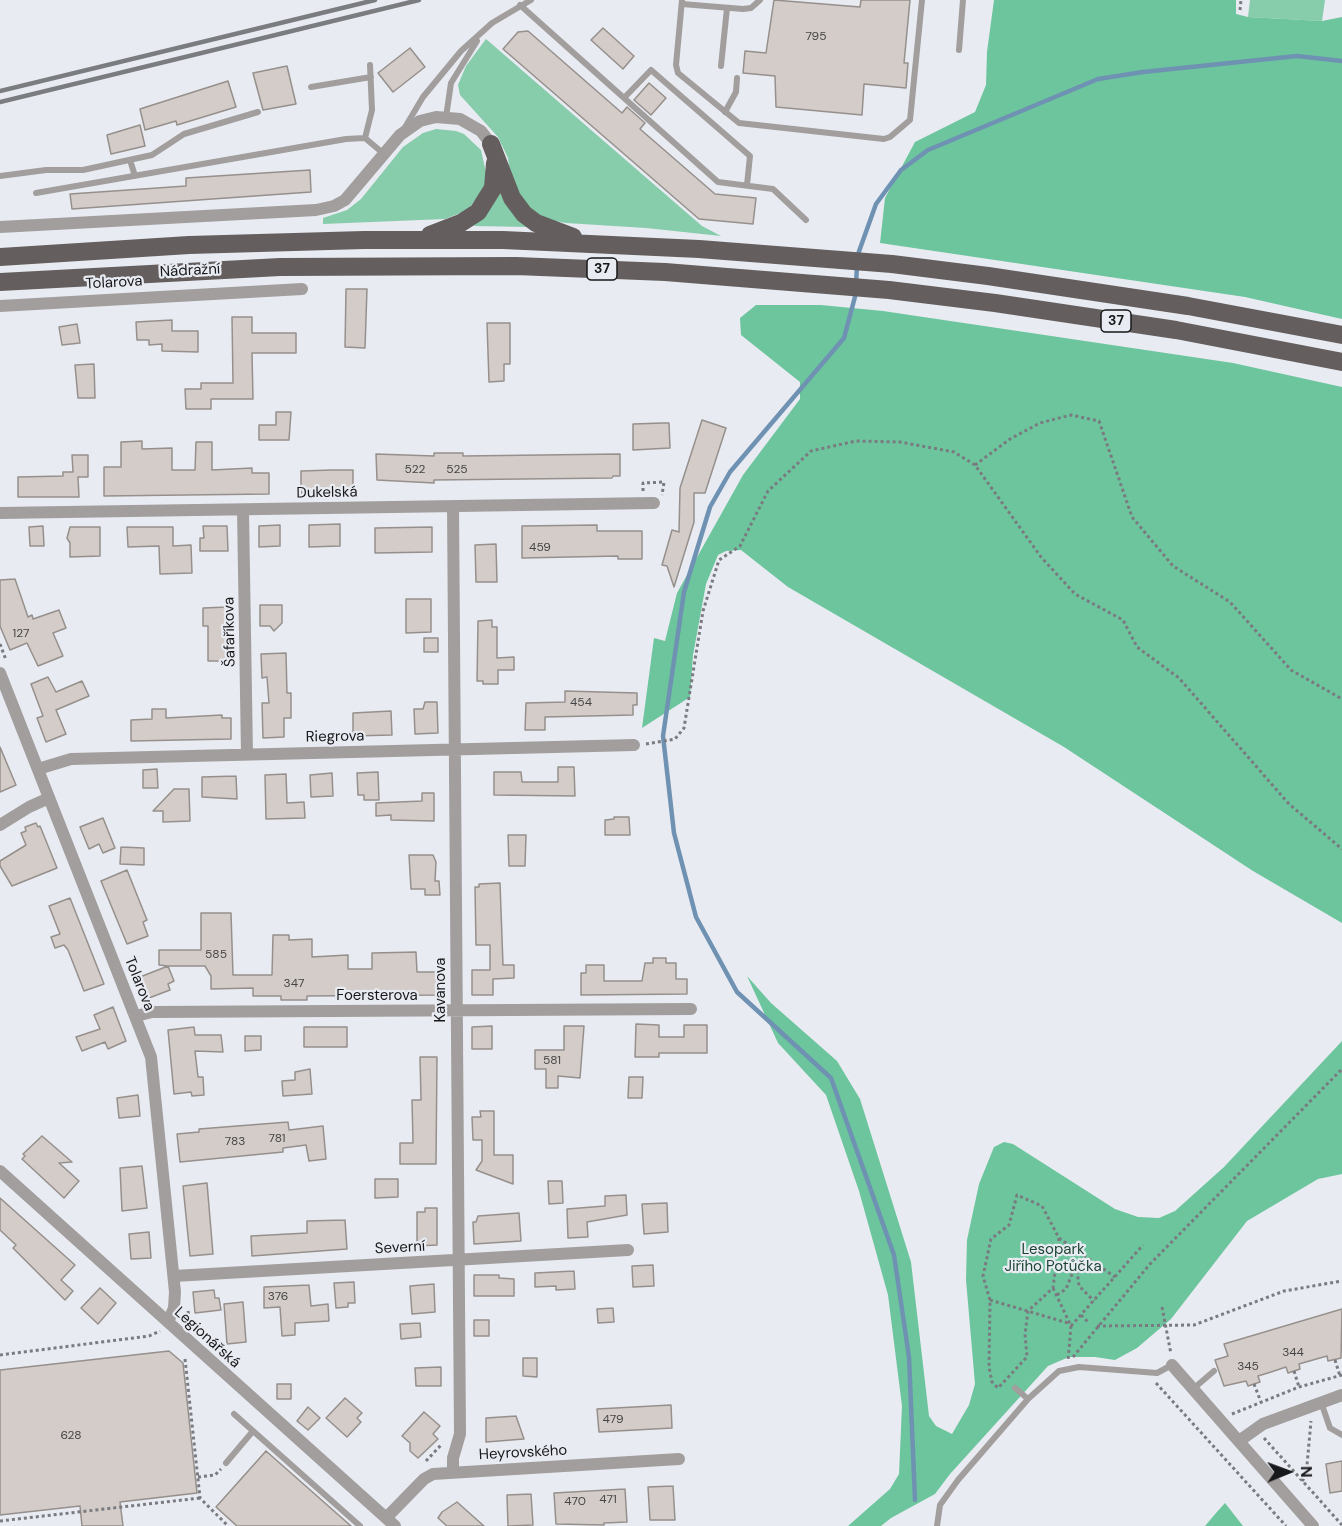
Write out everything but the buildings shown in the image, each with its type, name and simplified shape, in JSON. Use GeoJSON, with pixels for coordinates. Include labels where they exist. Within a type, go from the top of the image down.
{"type":"FeatureCollection","features":[{"type":"Feature","properties":{"kind":"main road"},"geometry":{"type":"LineString","coordinates":[[418,239],[461,223],[484,205],[495,179],[495,160],[491,144]]}},
{"type":"Feature","properties":{"kind":"main road"},"geometry":{"type":"LineString","coordinates":[[491,144],[512,198],[524,214],[536,223],[590,243]]}},
{"type":"Feature","properties":{"kind":"main road","name":"Nádražní"},"geometry":{"type":"LineString","coordinates":[[0,256],[288,241],[418,239]]}},
{"type":"Feature","properties":{"kind":"main road","name":"37"},"geometry":{"type":"LineString","coordinates":[[418,239],[590,243],[892,264],[1178,305],[1342,335]]}},
{"type":"Feature","properties":{"kind":"main road","name":"Nádražní"},"geometry":{"type":"LineString","coordinates":[[0,282],[207,270],[381,267],[577,268],[889,290],[1176,330],[1342,362]]}},
{"type":"Feature","properties":{"kind":"street"},"geometry":{"type":"LineString","coordinates":[[0,227],[316,210],[334,206],[345,200],[400,135],[420,121],[446,117],[460,119],[475,126],[491,144]]}},
{"type":"Feature","properties":{"kind":"street","name":"Tolarova"},"geometry":{"type":"LineString","coordinates":[[0,306],[302,289]]}},
{"type":"Feature","properties":{"kind":"street","name":"Dukelská"},"geometry":{"type":"LineString","coordinates":[[0,513],[654,503]]}},
{"type":"Feature","properties":{"kind":"street","name":"Kavanova"},"geometry":{"type":"LineString","coordinates":[[453,506],[460,1434],[453,1458],[453,1472]]}},
{"type":"Feature","properties":{"kind":"street","name":"Šafaříkova"},"geometry":{"type":"LineString","coordinates":[[243,510],[247,754]]}},
{"type":"Feature","properties":{"kind":"street","name":"Tolarova"},"geometry":{"type":"LineString","coordinates":[[0,673],[153,1063],[174,1276],[174,1308],[168,1322]]}},
{"type":"Feature","properties":{"kind":"street","name":"Riegrova"},"geometry":{"type":"LineString","coordinates":[[38,769],[71,759],[634,745]]}},
{"type":"Feature","properties":{"kind":"street"},"geometry":{"type":"LineString","coordinates":[[0,825],[49,798]]}},
{"type":"Feature","properties":{"kind":"street","name":"Foersterova"},"geometry":{"type":"LineString","coordinates":[[136,1016],[152,1012],[691,1009]]}},
{"type":"Feature","properties":{"kind":"street","name":"Legionářská"},"geometry":{"type":"LineString","coordinates":[[0,1171],[391,1522]]}},
{"type":"Feature","properties":{"kind":"street","name":"Severní"},"geometry":{"type":"LineString","coordinates":[[174,1276],[628,1250]]}},
{"type":"Feature","properties":{"kind":"street"},"geometry":{"type":"LineString","coordinates":[[1172,1361],[1193,1389],[1313,1526]]}},
{"type":"Feature","properties":{"kind":"street"},"geometry":{"type":"LineString","coordinates":[[1239,1441],[1255,1428],[1342,1395]]}},
{"type":"Feature","properties":{"kind":"street","name":"Heyrovského"},"geometry":{"type":"LineString","coordinates":[[391,1522],[427,1476],[453,1472],[679,1459]]}},
{"type":"Feature","properties":{"kind":"lane"},"geometry":{"type":"LineString","coordinates":[[400,135],[423,97],[453,59],[492,23],[531,0]]}},
{"type":"Feature","properties":{"kind":"lane"},"geometry":{"type":"LineString","coordinates":[[760,0],[751,8],[727,8],[682,2],[676,65],[678,72],[744,126],[890,137],[910,120],[922,0]]}},
{"type":"Feature","properties":{"kind":"lane"},"geometry":{"type":"LineString","coordinates":[[959,50],[963,0]]}},
{"type":"Feature","properties":{"kind":"lane"},"geometry":{"type":"LineString","coordinates":[[520,5],[718,182],[773,189],[806,220]]}},
{"type":"Feature","properties":{"kind":"lane"},"geometry":{"type":"LineString","coordinates":[[721,66],[727,8]]}},
{"type":"Feature","properties":{"kind":"lane"},"geometry":{"type":"LineString","coordinates":[[446,117],[449,92],[456,72],[492,23]]}},
{"type":"Feature","properties":{"kind":"lane"},"geometry":{"type":"LineString","coordinates":[[365,138],[372,110],[370,65]]}},
{"type":"Feature","properties":{"kind":"lane"},"geometry":{"type":"LineString","coordinates":[[624,98],[651,70],[750,156],[747,185]]}},
{"type":"Feature","properties":{"kind":"lane"},"geometry":{"type":"LineString","coordinates":[[311,87],[371,77]]}},
{"type":"Feature","properties":{"kind":"lane"},"geometry":{"type":"LineString","coordinates":[[725,112],[736,92],[737,78]]}},
{"type":"Feature","properties":{"kind":"lane"},"geometry":{"type":"LineString","coordinates":[[0,176],[39,171],[76,171],[130,160],[159,152],[184,134],[258,112]]}},
{"type":"Feature","properties":{"kind":"lane"},"geometry":{"type":"LineString","coordinates":[[36,193],[346,139],[365,138],[384,154]]}},
{"type":"Feature","properties":{"kind":"lane"},"geometry":{"type":"LineString","coordinates":[[130,160],[135,176]]}},
{"type":"Feature","properties":{"kind":"lane"},"geometry":{"type":"LineString","coordinates":[[937,1526],[940,1505],[945,1497],[1028,1399],[1052,1376],[1067,1366],[1162,1372],[1172,1361]]}},
{"type":"Feature","properties":{"kind":"lane"},"geometry":{"type":"LineString","coordinates":[[1193,1389],[1214,1371]]}},
{"type":"Feature","properties":{"kind":"lane"},"geometry":{"type":"LineString","coordinates":[[1015,1388],[1028,1399]]}},
{"type":"Feature","properties":{"kind":"lane"},"geometry":{"type":"LineString","coordinates":[[1316,1403],[1330,1428],[1342,1435]]}},
{"type":"Feature","properties":{"kind":"lane"},"geometry":{"type":"LineString","coordinates":[[234,1414],[360,1526]]}},
{"type":"Feature","properties":{"kind":"lane"},"geometry":{"type":"LineString","coordinates":[[226,1463],[253,1431]]}},
{"type":"Feature","properties":{"kind":"path"},"geometry":{"type":"LineString","coordinates":[[1240,10],[1241,0]]}},
{"type":"Feature","properties":{"kind":"path"},"geometry":{"type":"LineString","coordinates":[[975,465],[1010,439],[1040,423],[1071,415],[1099,421],[1132,517],[1173,566],[1230,602],[1292,670],[1342,699]]}},
{"type":"Feature","properties":{"kind":"path"},"geometry":{"type":"LineString","coordinates":[[654,744],[674,740],[684,728],[703,611],[719,561],[740,546],[768,491],[810,451],[856,441],[900,442],[954,452],[975,465],[1041,557],[1075,594],[1123,620],[1137,647],[1179,678],[1289,804],[1342,849]]}},
{"type":"Feature","properties":{"kind":"path"},"geometry":{"type":"LineString","coordinates":[[1067,1366],[1097,1326],[1150,1264],[1342,1069]]}},
{"type":"Feature","properties":{"kind":"path"},"geometry":{"type":"LineString","coordinates":[[1053,1288],[1028,1311],[1025,1334],[1027,1357],[998,1388],[992,1383],[989,1367],[990,1300],[983,1276],[991,1239],[1009,1225],[1017,1195],[1042,1206],[1059,1238],[1100,1266],[1119,1284]]}},
{"type":"Feature","properties":{"kind":"path"},"geometry":{"type":"LineString","coordinates":[[1059,1238],[1053,1288],[1070,1324],[1067,1366]]}},
{"type":"Feature","properties":{"kind":"path"},"geometry":{"type":"LineString","coordinates":[[1070,1324],[1094,1301],[1143,1245]]}},
{"type":"Feature","properties":{"kind":"path"},"geometry":{"type":"LineString","coordinates":[[1100,1266],[1103,1260]]}},
{"type":"Feature","properties":{"kind":"path"},"geometry":{"type":"LineString","coordinates":[[1056,1295],[1066,1288],[1074,1269],[1077,1270],[1079,1286],[1094,1301]]}},
{"type":"Feature","properties":{"kind":"path"},"geometry":{"type":"LineString","coordinates":[[1097,1326],[1194,1325],[1284,1291],[1342,1281]]}},
{"type":"Feature","properties":{"kind":"path"},"geometry":{"type":"LineString","coordinates":[[990,1300],[1070,1324]]}},
{"type":"Feature","properties":{"kind":"path"},"geometry":{"type":"LineString","coordinates":[[1162,1307],[1172,1361]]}},
{"type":"Feature","properties":{"kind":"path"},"geometry":{"type":"LineString","coordinates":[[1081,1315],[1088,1322]]}},
{"type":"Feature","properties":{"kind":"path"},"geometry":{"type":"LineString","coordinates":[[0,1355],[156,1335],[168,1322]]}},
{"type":"Feature","properties":{"kind":"path"},"geometry":{"type":"LineString","coordinates":[[185,1359],[200,1498],[228,1526]]}},
{"type":"Feature","properties":{"kind":"path"},"geometry":{"type":"LineString","coordinates":[[1228,1415],[1299,1387],[1341,1375],[1335,1360]]}},
{"type":"Feature","properties":{"kind":"path"},"geometry":{"type":"LineString","coordinates":[[1294,1371],[1299,1387]]}},
{"type":"Feature","properties":{"kind":"path"},"geometry":{"type":"LineString","coordinates":[[1147,1372],[1286,1526]]}},
{"type":"Feature","properties":{"kind":"path"},"geometry":{"type":"LineString","coordinates":[[1254,1384],[1261,1402]]}},
{"type":"Feature","properties":{"kind":"path"},"geometry":{"type":"LineString","coordinates":[[1302,1481],[1306,1476],[1316,1403]]}},
{"type":"Feature","properties":{"kind":"path"},"geometry":{"type":"LineString","coordinates":[[1255,1428],[1342,1525]]}},
{"type":"Feature","properties":{"kind":"path"},"geometry":{"type":"LineString","coordinates":[[198,1477],[215,1475],[226,1463]]}},
{"type":"Feature","properties":{"kind":"path"},"geometry":{"type":"LineString","coordinates":[[0,1521],[200,1498]]}},
{"type":"Feature","properties":{"kind":"green space"},"geometry":{"type":"Polygon","coordinates":[[[994,0],[1236,0],[1236,14],[1248,17],[1322,21],[1342,17],[1342,319],[1245,297],[880,243],[885,198],[915,142],[975,112],[986,85],[987,52],[994,0]]]}},
{"type":"Feature","properties":{"kind":"green space"},"geometry":{"type":"Polygon","coordinates":[[[1250,0],[1325,0],[1322,21],[1248,17],[1250,0]]]}},
{"type":"Feature","properties":{"kind":"green space"},"geometry":{"type":"Polygon","coordinates":[[[486,39],[702,226],[721,236],[566,223],[544,219],[527,210],[511,181],[508,158],[498,137],[460,95],[458,85],[466,66],[486,39]]]}},
{"type":"Feature","properties":{"kind":"green space"},"geometry":{"type":"Polygon","coordinates":[[[436,129],[464,134],[481,150],[487,177],[484,188],[468,210],[445,219],[323,224],[323,218],[347,210],[361,199],[403,147],[423,133],[436,129]]]}},
{"type":"Feature","properties":{"kind":"green space"},"geometry":{"type":"Polygon","coordinates":[[[501,189],[528,227],[474,226],[501,189]]]}},
{"type":"Feature","properties":{"kind":"green space"},"geometry":{"type":"Polygon","coordinates":[[[756,305],[821,305],[883,311],[1233,363],[1342,387],[1342,923],[1253,871],[1064,747],[788,587],[741,550],[726,551],[718,555],[706,584],[693,655],[690,697],[642,728],[654,638],[665,641],[677,593],[743,475],[800,399],[800,382],[741,335],[740,318],[756,305]]]}},
{"type":"Feature","properties":{"kind":"green space","name":"Lesopark Jiřího Potůčka"},"geometry":{"type":"Polygon","coordinates":[[[747,976],[771,1003],[837,1061],[860,1099],[911,1262],[929,1416],[936,1426],[952,1434],[969,1405],[975,1384],[966,1280],[967,1240],[979,1184],[994,1147],[1004,1142],[1013,1144],[1115,1209],[1138,1217],[1159,1218],[1175,1211],[1224,1167],[1342,1041],[1342,1174],[1318,1179],[1247,1221],[1171,1319],[1137,1348],[1115,1360],[1069,1357],[1048,1366],[950,1474],[935,1494],[881,1526],[848,1526],[890,1489],[899,1474],[902,1406],[888,1295],[859,1191],[826,1095],[778,1043],[747,976]]]}},
{"type":"Feature","properties":{"kind":"green space"},"geometry":{"type":"Polygon","coordinates":[[[1225,1503],[1243,1526],[1205,1526],[1216,1513],[1225,1503]]]}},
{"type":"Feature","properties":{"kind":"waterway"},"geometry":{"type":"LineString","coordinates":[[857,257],[876,204],[901,170],[928,150],[1098,79],[1297,56],[1342,61]]}},
{"type":"Feature","properties":{"kind":"waterway"},"geometry":{"type":"LineString","coordinates":[[856,284],[857,266]]}},
{"type":"Feature","properties":{"kind":"waterway"},"geometry":{"type":"LineString","coordinates":[[856,293],[844,338],[730,472],[710,507],[684,592],[663,736],[674,833],[696,917],[737,992],[831,1078],[894,1255],[909,1357],[915,1500]]}},
{"type":"Feature","properties":{"kind":"railway"},"geometry":{"type":"LineString","coordinates":[[0,91],[375,0]]}},
{"type":"Feature","properties":{"kind":"railway"},"geometry":{"type":"LineString","coordinates":[[0,102],[419,0]]}}]}
